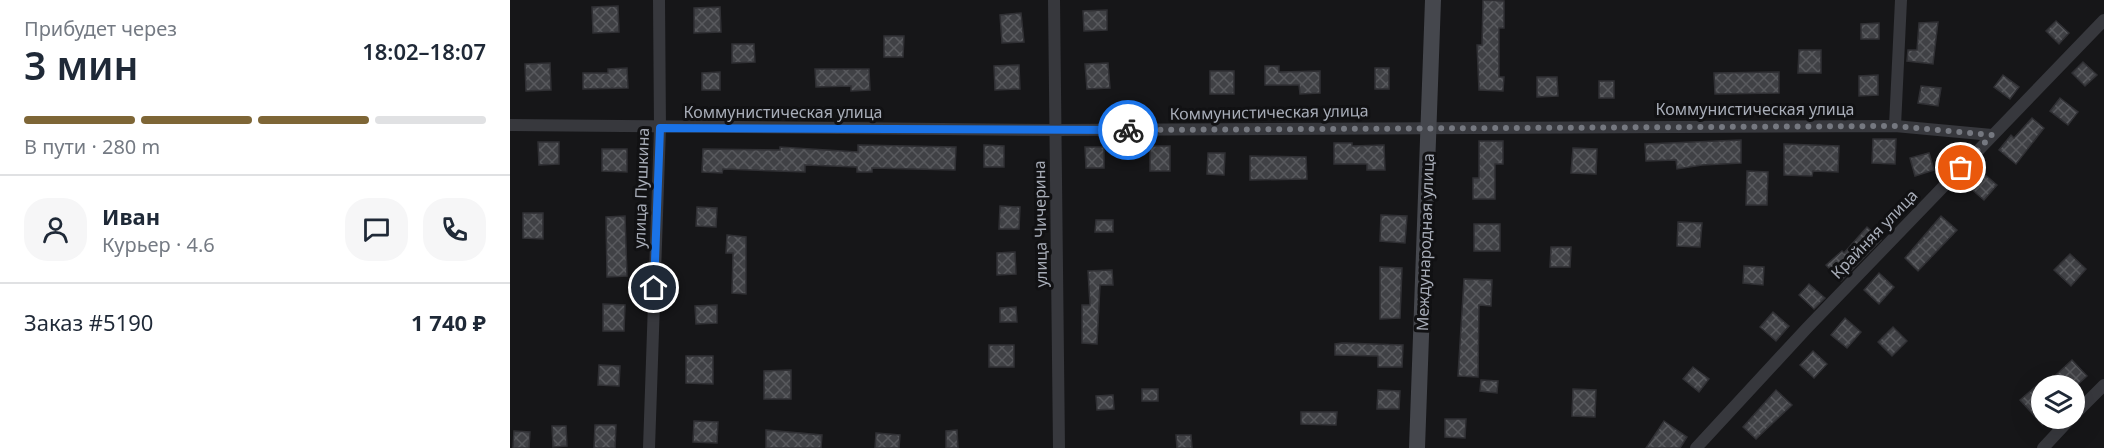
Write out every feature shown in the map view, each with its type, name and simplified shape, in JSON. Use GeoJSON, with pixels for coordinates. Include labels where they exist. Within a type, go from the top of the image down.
{"type":"FeatureCollection","features":[{"type":"Feature","properties":{"kind":"street","name":"улица Пушкина"},"geometry":{"type":"LineString","coordinates":[[649,448],[660,128],[659,0]]}},
{"type":"Feature","properties":{"kind":"street","name":"улица Чичерина"},"geometry":{"type":"LineString","coordinates":[[1054,0],[1059,448]]}},
{"type":"Feature","properties":{"kind":"street","name":"Международная улица"},"geometry":{"type":"LineString","coordinates":[[1417,448],[1433,0]]}},
{"type":"Feature","properties":{"kind":"street"},"geometry":{"type":"LineString","coordinates":[[1895,126],[1901,0]]}},
{"type":"Feature","properties":{"kind":"street","name":"Крайняя улица"},"geometry":{"type":"LineString","coordinates":[[1696,448],[2104,20]]}},
{"type":"Feature","properties":{"kind":"street","name":"Коммунистическая улица"},"geometry":{"type":"LineString","coordinates":[[510,125],[1056,130],[1895,126],[1992,135]]}},
{"type":"Feature","properties":{"kind":"street"},"geometry":{"type":"LineString","coordinates":[[2085,405],[2104,385]]}},
{"type":"Feature","properties":{"kind":"street"},"geometry":{"type":"LineString","coordinates":[[2043,448],[2061,429]]}},
{"type":"Feature","properties":{"kind":"building"},"geometry":{"type":"Polygon","coordinates":[[[1483,0],[1504,1],[1504,28],[1499,28],[1499,77],[1504,77],[1503,91],[1479,90],[1477,45],[1482,45],[1483,0]]]}},
{"type":"Feature","properties":{"kind":"building"},"geometry":{"type":"Polygon","coordinates":[[[618,6],[619,32],[593,33],[592,7],[618,6]]]}},
{"type":"Feature","properties":{"kind":"building"},"geometry":{"type":"Polygon","coordinates":[[[720,7],[721,32],[694,33],[694,8],[720,7]]]}},
{"type":"Feature","properties":{"kind":"building"},"geometry":{"type":"Polygon","coordinates":[[[1107,10],[1107,30],[1084,31],[1083,11],[1107,10]]]}},
{"type":"Feature","properties":{"kind":"building"},"geometry":{"type":"Polygon","coordinates":[[[1021,13],[1024,42],[1002,43],[1000,15],[1021,13]]]}},
{"type":"Feature","properties":{"kind":"building"},"geometry":{"type":"Polygon","coordinates":[[[2056,21],[2069,33],[2059,44],[2046,31],[2056,21]]]}},
{"type":"Feature","properties":{"kind":"building"},"geometry":{"type":"Polygon","coordinates":[[[1938,22],[1933,64],[1907,61],[1908,50],[1917,50],[1919,23],[1938,22]]]}},
{"type":"Feature","properties":{"kind":"building"},"geometry":{"type":"Polygon","coordinates":[[[1879,23],[1879,39],[1861,39],[1861,24],[1879,23]]]}},
{"type":"Feature","properties":{"kind":"building"},"geometry":{"type":"Polygon","coordinates":[[[884,36],[904,36],[903,57],[884,57],[884,36]]]}},
{"type":"Feature","properties":{"kind":"building"},"geometry":{"type":"Polygon","coordinates":[[[732,44],[754,44],[755,62],[732,63],[732,44]]]}},
{"type":"Feature","properties":{"kind":"building"},"geometry":{"type":"Polygon","coordinates":[[[1799,50],[1821,50],[1821,73],[1798,73],[1799,50]]]}},
{"type":"Feature","properties":{"kind":"building"},"geometry":{"type":"Polygon","coordinates":[[[2083,62],[2097,75],[2085,86],[2072,73],[2083,62]]]}},
{"type":"Feature","properties":{"kind":"building"},"geometry":{"type":"Polygon","coordinates":[[[550,63],[551,90],[526,91],[525,64],[550,63]]]}},
{"type":"Feature","properties":{"kind":"building"},"geometry":{"type":"Polygon","coordinates":[[[1108,63],[1110,88],[1087,89],[1085,64],[1108,63]]]}},
{"type":"Feature","properties":{"kind":"building"},"geometry":{"type":"Polygon","coordinates":[[[1019,65],[1020,89],[995,90],[994,66],[1019,65]]]}},
{"type":"Feature","properties":{"kind":"building"},"geometry":{"type":"Polygon","coordinates":[[[1265,66],[1279,66],[1279,72],[1320,71],[1320,93],[1300,94],[1299,85],[1265,85],[1265,66]]]}},
{"type":"Feature","properties":{"kind":"building"},"geometry":{"type":"Polygon","coordinates":[[[627,68],[628,88],[583,89],[583,73],[608,73],[608,69],[627,68]]]}},
{"type":"Feature","properties":{"kind":"building"},"geometry":{"type":"Polygon","coordinates":[[[1375,68],[1389,68],[1389,89],[1375,89],[1375,68]]]}},
{"type":"Feature","properties":{"kind":"building"},"geometry":{"type":"Polygon","coordinates":[[[815,69],[869,69],[870,90],[851,91],[851,86],[816,87],[815,69]]]}},
{"type":"Feature","properties":{"kind":"building"},"geometry":{"type":"Polygon","coordinates":[[[1210,71],[1234,71],[1234,94],[1210,94],[1210,71]]]}},
{"type":"Feature","properties":{"kind":"building"},"geometry":{"type":"Polygon","coordinates":[[[720,72],[720,90],[702,90],[702,73],[720,72]]]}},
{"type":"Feature","properties":{"kind":"building"},"geometry":{"type":"Polygon","coordinates":[[[1779,72],[1779,93],[1715,94],[1714,73],[1779,72]]]}},
{"type":"Feature","properties":{"kind":"building"},"geometry":{"type":"Polygon","coordinates":[[[1878,75],[1878,95],[1859,96],[1859,76],[1878,75]]]}},
{"type":"Feature","properties":{"kind":"building"},"geometry":{"type":"Polygon","coordinates":[[[2003,75],[2019,87],[2010,99],[1994,87],[2003,75]]]}},
{"type":"Feature","properties":{"kind":"building"},"geometry":{"type":"Polygon","coordinates":[[[1537,77],[1557,77],[1558,96],[1537,97],[1537,77]]]}},
{"type":"Feature","properties":{"kind":"building"},"geometry":{"type":"Polygon","coordinates":[[[1599,81],[1614,81],[1614,98],[1599,98],[1599,81]]]}},
{"type":"Feature","properties":{"kind":"building"},"geometry":{"type":"Polygon","coordinates":[[[1921,86],[1941,88],[1938,106],[1918,103],[1921,86]]]}},
{"type":"Feature","properties":{"kind":"building"},"geometry":{"type":"Polygon","coordinates":[[[2060,98],[2078,112],[2068,125],[2050,111],[2060,98]]]}},
{"type":"Feature","properties":{"kind":"building"},"geometry":{"type":"Polygon","coordinates":[[[2032,118],[2044,128],[2016,164],[1999,150],[2011,135],[2014,138],[2032,118]]]}},
{"type":"Feature","properties":{"kind":"building"},"geometry":{"type":"Polygon","coordinates":[[[1873,139],[1896,139],[1895,164],[1872,163],[1873,139]]]}},
{"type":"Feature","properties":{"kind":"building"},"geometry":{"type":"Polygon","coordinates":[[[1741,140],[1741,163],[1677,169],[1676,160],[1646,161],[1645,144],[1741,140]]]}},
{"type":"Feature","properties":{"kind":"building"},"geometry":{"type":"Polygon","coordinates":[[[1479,141],[1503,141],[1503,164],[1495,164],[1495,199],[1473,199],[1473,178],[1479,178],[1479,141]]]}},
{"type":"Feature","properties":{"kind":"building"},"geometry":{"type":"Polygon","coordinates":[[[538,142],[559,142],[559,164],[539,165],[538,142]]]}},
{"type":"Feature","properties":{"kind":"building"},"geometry":{"type":"Polygon","coordinates":[[[1334,143],[1352,143],[1352,146],[1384,145],[1385,170],[1367,170],[1367,164],[1334,164],[1334,143]]]}},
{"type":"Feature","properties":{"kind":"building"},"geometry":{"type":"Polygon","coordinates":[[[1784,144],[1839,146],[1838,172],[1813,171],[1812,176],[1784,175],[1784,144]]]}},
{"type":"Feature","properties":{"kind":"building"},"geometry":{"type":"Polygon","coordinates":[[[858,145],[956,147],[955,170],[872,168],[872,172],[857,172],[857,167],[805,165],[805,172],[723,169],[722,173],[702,172],[703,149],[780,150],[780,147],[858,152],[858,145]]]}},
{"type":"Feature","properties":{"kind":"building"},"geometry":{"type":"Polygon","coordinates":[[[984,145],[1004,146],[1004,167],[984,167],[984,145]]]}},
{"type":"Feature","properties":{"kind":"building"},"geometry":{"type":"Polygon","coordinates":[[[1150,146],[1170,146],[1170,171],[1150,171],[1150,146]]]}},
{"type":"Feature","properties":{"kind":"building"},"geometry":{"type":"Polygon","coordinates":[[[1085,147],[1104,147],[1104,168],[1086,168],[1085,147]]]}},
{"type":"Feature","properties":{"kind":"building"},"geometry":{"type":"Polygon","coordinates":[[[1573,148],[1597,149],[1596,174],[1571,173],[1573,148]]]}},
{"type":"Feature","properties":{"kind":"building"},"geometry":{"type":"Polygon","coordinates":[[[602,149],[627,149],[627,172],[602,171],[602,149]]]}},
{"type":"Feature","properties":{"kind":"building"},"geometry":{"type":"Polygon","coordinates":[[[1208,153],[1225,153],[1224,175],[1207,174],[1208,153]]]}},
{"type":"Feature","properties":{"kind":"building"},"geometry":{"type":"Polygon","coordinates":[[[1929,153],[1934,170],[1915,176],[1910,158],[1929,153]]]}},
{"type":"Feature","properties":{"kind":"building"},"geometry":{"type":"Polygon","coordinates":[[[1250,156],[1306,157],[1307,179],[1250,180],[1250,156]]]}},
{"type":"Feature","properties":{"kind":"building"},"geometry":{"type":"Polygon","coordinates":[[[1747,171],[1768,172],[1767,205],[1746,205],[1747,171]]]}},
{"type":"Feature","properties":{"kind":"building"},"geometry":{"type":"Polygon","coordinates":[[[1983,173],[1997,185],[1984,200],[1970,188],[1983,173]]]}},
{"type":"Feature","properties":{"kind":"building"},"geometry":{"type":"Polygon","coordinates":[[[1000,206],[1020,207],[1019,229],[999,229],[1000,206]]]}},
{"type":"Feature","properties":{"kind":"building"},"geometry":{"type":"Polygon","coordinates":[[[697,207],[717,208],[716,227],[696,226],[697,207]]]}},
{"type":"Feature","properties":{"kind":"building"},"geometry":{"type":"Polygon","coordinates":[[[523,213],[543,213],[543,239],[523,238],[523,213]]]}},
{"type":"Feature","properties":{"kind":"building"},"geometry":{"type":"Polygon","coordinates":[[[1381,215],[1407,216],[1405,243],[1380,241],[1381,215]]]}},
{"type":"Feature","properties":{"kind":"building"},"geometry":{"type":"Polygon","coordinates":[[[625,216],[627,276],[607,277],[606,217],[625,216]]]}},
{"type":"Feature","properties":{"kind":"building"},"geometry":{"type":"Polygon","coordinates":[[[1941,216],[1957,230],[1918,271],[1905,258],[1941,216]]]}},
{"type":"Feature","properties":{"kind":"building"},"geometry":{"type":"Polygon","coordinates":[[[1096,220],[1113,220],[1113,232],[1095,232],[1096,220]]]}},
{"type":"Feature","properties":{"kind":"building"},"geometry":{"type":"Polygon","coordinates":[[[1678,222],[1702,223],[1700,247],[1677,246],[1678,222]]]}},
{"type":"Feature","properties":{"kind":"building"},"geometry":{"type":"Polygon","coordinates":[[[1474,224],[1500,224],[1500,251],[1474,251],[1474,224]]]}},
{"type":"Feature","properties":{"kind":"building"},"geometry":{"type":"Polygon","coordinates":[[[1867,227],[1881,240],[1841,281],[1826,265],[1842,251],[1844,253],[1867,227]]]}},
{"type":"Feature","properties":{"kind":"building"},"geometry":{"type":"Polygon","coordinates":[[[727,235],[746,237],[746,294],[732,293],[733,253],[726,253],[727,235]]]}},
{"type":"Feature","properties":{"kind":"building"},"geometry":{"type":"Polygon","coordinates":[[[1551,247],[1571,247],[1570,267],[1550,267],[1551,247]]]}},
{"type":"Feature","properties":{"kind":"building"},"geometry":{"type":"Polygon","coordinates":[[[1015,252],[1016,274],[997,275],[997,253],[1015,252]]]}},
{"type":"Feature","properties":{"kind":"building"},"geometry":{"type":"Polygon","coordinates":[[[2070,254],[2086,269],[2071,286],[2054,270],[2070,254]]]}},
{"type":"Feature","properties":{"kind":"building"},"geometry":{"type":"Polygon","coordinates":[[[1744,266],[1764,267],[1763,285],[1743,283],[1744,266]]]}},
{"type":"Feature","properties":{"kind":"building"},"geometry":{"type":"Polygon","coordinates":[[[1380,267],[1402,268],[1400,318],[1380,319],[1380,267]]]}},
{"type":"Feature","properties":{"kind":"building"},"geometry":{"type":"Polygon","coordinates":[[[1112,270],[1113,285],[1100,285],[1097,344],[1082,343],[1082,305],[1090,305],[1088,271],[1112,270]]]}},
{"type":"Feature","properties":{"kind":"building"},"geometry":{"type":"Polygon","coordinates":[[[1879,273],[1894,287],[1879,304],[1864,290],[1879,273]]]}},
{"type":"Feature","properties":{"kind":"building"},"geometry":{"type":"Polygon","coordinates":[[[1464,279],[1492,280],[1491,306],[1479,305],[1478,377],[1458,376],[1464,279]]]}},
{"type":"Feature","properties":{"kind":"building"},"geometry":{"type":"Polygon","coordinates":[[[1809,284],[1825,298],[1814,309],[1799,295],[1809,284]]]}},
{"type":"Feature","properties":{"kind":"building"},"geometry":{"type":"Polygon","coordinates":[[[603,304],[625,305],[624,331],[603,331],[603,304]]]}},
{"type":"Feature","properties":{"kind":"building"},"geometry":{"type":"Polygon","coordinates":[[[717,305],[717,323],[696,324],[695,306],[717,305]]]}},
{"type":"Feature","properties":{"kind":"building"},"geometry":{"type":"Polygon","coordinates":[[[1016,307],[1017,322],[1000,322],[1000,308],[1016,307]]]}},
{"type":"Feature","properties":{"kind":"building"},"geometry":{"type":"Polygon","coordinates":[[[1773,312],[1789,326],[1776,341],[1760,327],[1773,312]]]}},
{"type":"Feature","properties":{"kind":"building"},"geometry":{"type":"Polygon","coordinates":[[[1845,318],[1861,332],[1847,348],[1831,335],[1845,318]]]}},
{"type":"Feature","properties":{"kind":"building"},"geometry":{"type":"Polygon","coordinates":[[[1893,327],[1907,341],[1892,356],[1878,342],[1893,327]]]}},
{"type":"Feature","properties":{"kind":"building"},"geometry":{"type":"Polygon","coordinates":[[[1335,344],[1403,345],[1402,367],[1378,367],[1378,356],[1335,355],[1335,344]]]}},
{"type":"Feature","properties":{"kind":"building"},"geometry":{"type":"Polygon","coordinates":[[[989,345],[1014,345],[1014,367],[989,367],[989,345]]]}},
{"type":"Feature","properties":{"kind":"building"},"geometry":{"type":"Polygon","coordinates":[[[1813,351],[1827,364],[1814,378],[1800,365],[1813,351]]]}},
{"type":"Feature","properties":{"kind":"building"},"geometry":{"type":"Polygon","coordinates":[[[686,356],[713,356],[713,384],[686,383],[686,356]]]}},
{"type":"Feature","properties":{"kind":"building"},"geometry":{"type":"Polygon","coordinates":[[[2072,360],[2087,376],[2085,378],[2085,375],[2056,375],[2072,360]]]}},
{"type":"Feature","properties":{"kind":"building"},"geometry":{"type":"Polygon","coordinates":[[[599,365],[620,366],[619,386],[598,385],[599,365]]]}},
{"type":"Feature","properties":{"kind":"building"},"geometry":{"type":"Polygon","coordinates":[[[1693,367],[1709,379],[1699,392],[1683,379],[1693,367]]]}},
{"type":"Feature","properties":{"kind":"building"},"geometry":{"type":"Polygon","coordinates":[[[791,370],[791,399],[764,399],[764,371],[791,370]]]}},
{"type":"Feature","properties":{"kind":"building"},"geometry":{"type":"Polygon","coordinates":[[[1481,380],[1498,381],[1497,393],[1480,391],[1481,380]]]}},
{"type":"Feature","properties":{"kind":"building"},"geometry":{"type":"Polygon","coordinates":[[[1142,389],[1158,389],[1158,401],[1142,401],[1142,389]]]}},
{"type":"Feature","properties":{"kind":"building"},"geometry":{"type":"Polygon","coordinates":[[[1573,389],[1596,390],[1595,417],[1572,416],[1573,389]]]}},
{"type":"Feature","properties":{"kind":"building"},"geometry":{"type":"Polygon","coordinates":[[[1378,390],[1400,391],[1399,409],[1377,409],[1378,390]]]}},
{"type":"Feature","properties":{"kind":"building"},"geometry":{"type":"Polygon","coordinates":[[[1776,390],[1792,405],[1756,439],[1743,427],[1776,390]]]}},
{"type":"Feature","properties":{"kind":"building"},"geometry":{"type":"Polygon","coordinates":[[[2031,390],[2031,412],[2020,400],[2031,390]]]}},
{"type":"Feature","properties":{"kind":"building"},"geometry":{"type":"Polygon","coordinates":[[[1113,395],[1114,409],[1097,410],[1096,396],[1113,395]]]}},
{"type":"Feature","properties":{"kind":"building"},"geometry":{"type":"Polygon","coordinates":[[[1301,412],[1337,412],[1336,425],[1301,424],[1301,412]]]}},
{"type":"Feature","properties":{"kind":"building"},"geometry":{"type":"Polygon","coordinates":[[[1445,419],[1466,419],[1465,438],[1445,437],[1445,419]]]}},
{"type":"Feature","properties":{"kind":"building"},"geometry":{"type":"Polygon","coordinates":[[[694,421],[718,422],[717,443],[693,442],[694,421]]]}},
{"type":"Feature","properties":{"kind":"building"},"geometry":{"type":"Polygon","coordinates":[[[1664,421],[1687,437],[1680,448],[1646,448],[1664,421]]]}},
{"type":"Feature","properties":{"kind":"building"},"geometry":{"type":"Polygon","coordinates":[[[595,425],[616,425],[615,448],[594,448],[595,425]]]}},
{"type":"Feature","properties":{"kind":"building"},"geometry":{"type":"Polygon","coordinates":[[[552,426],[566,426],[567,446],[553,447],[552,426]]]}},
{"type":"Feature","properties":{"kind":"building"},"geometry":{"type":"Polygon","coordinates":[[[766,430],[822,435],[821,448],[766,448],[766,430]]]}},
{"type":"Feature","properties":{"kind":"building"},"geometry":{"type":"Polygon","coordinates":[[[957,430],[958,448],[946,448],[946,431],[957,430]]]}},
{"type":"Feature","properties":{"kind":"building"},"geometry":{"type":"Polygon","coordinates":[[[514,431],[530,432],[529,448],[513,448],[514,431]]]}},
{"type":"Feature","properties":{"kind":"building"},"geometry":{"type":"Polygon","coordinates":[[[876,433],[900,435],[899,448],[875,448],[876,433]]]}},
{"type":"Feature","properties":{"kind":"building"},"geometry":{"type":"Polygon","coordinates":[[[1176,435],[1191,435],[1192,448],[1177,448],[1176,435]]]}},
{"type":"Feature","properties":{"kind":"way so far"},"geometry":{"type":"LineString","coordinates":[[1128,130],[1709,125],[1895,126],[1992,135],[1961,168]]}},
{"type":"Feature","properties":{"kind":"route"},"geometry":{"type":"LineString","coordinates":[[654,288],[660,128],[1128,130]]}}]}
